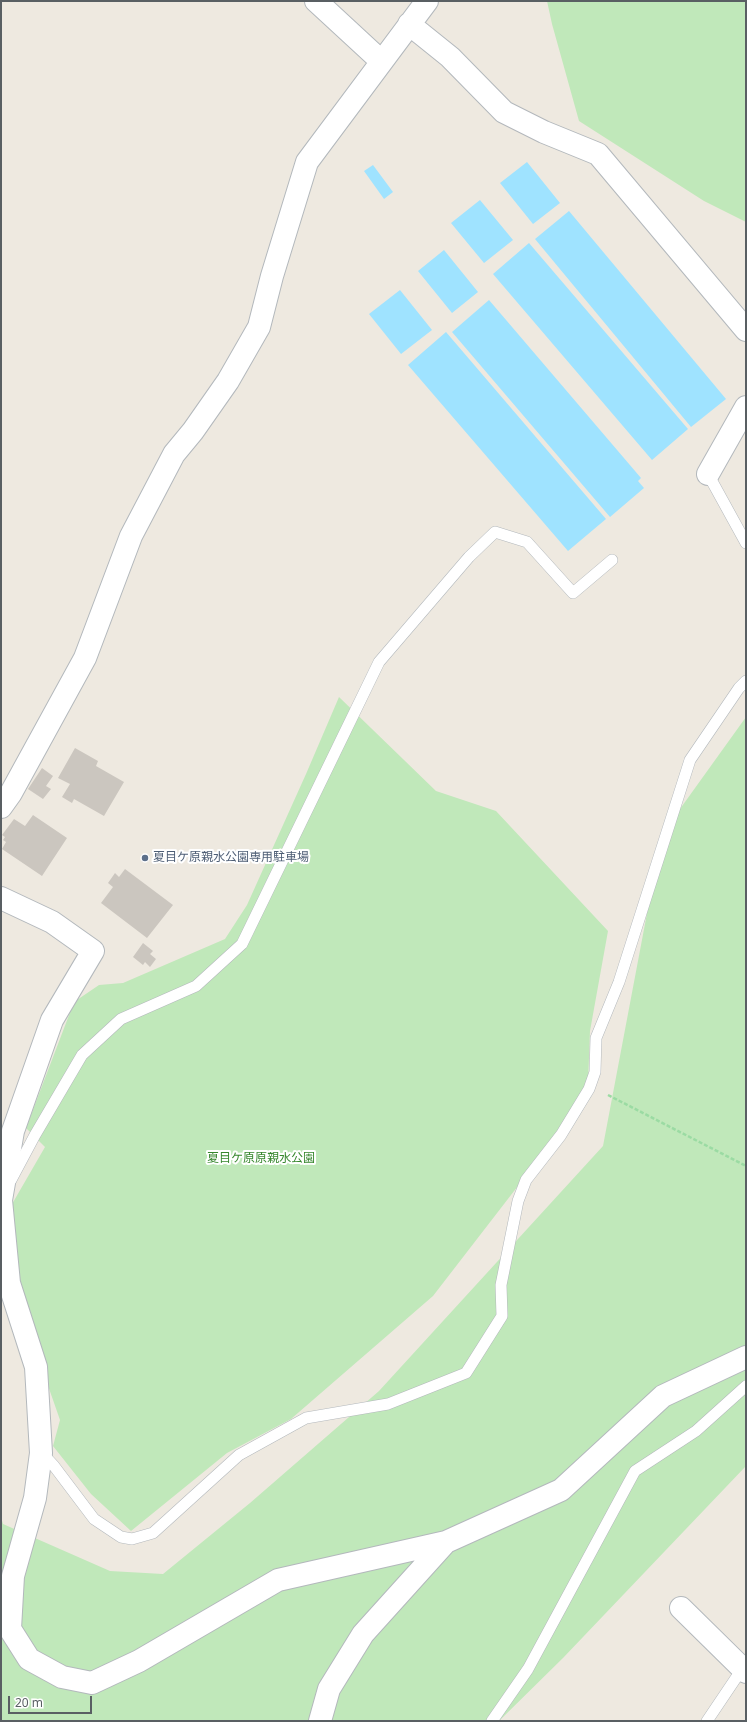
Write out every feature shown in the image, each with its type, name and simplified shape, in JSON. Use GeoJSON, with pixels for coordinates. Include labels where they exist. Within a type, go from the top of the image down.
{"type":"FeatureCollection","features":[{"type":"Feature","properties":{"kind":"street"},"geometry":{"type":"LineString","coordinates":[[316,1],[381,61]]}},
{"type":"Feature","properties":{"kind":"street"},"geometry":{"type":"LineString","coordinates":[[1,807],[12,793],[85,658],[131,536],[174,454],[193,431],[228,381],[259,327],[272,276],[307,162],[427,1]]}},
{"type":"Feature","properties":{"kind":"street"},"geometry":{"type":"LineString","coordinates":[[409,24],[450,58],[504,112],[544,132],[598,154],[746,330]]}},
{"type":"Feature","properties":{"kind":"street"},"geometry":{"type":"LineString","coordinates":[[708,474],[746,407]]}},
{"type":"Feature","properties":{"kind":"street"},"geometry":{"type":"LineString","coordinates":[[1,898],[52,922],[93,950],[52,1020],[13,1131],[1,1200],[9,1283],[36,1368],[41,1453],[35,1498],[13,1576],[10,1629],[29,1659],[62,1677],[92,1683],[139,1661],[278,1580],[446,1542],[561,1490],[663,1396],[746,1357]]}},
{"type":"Feature","properties":{"kind":"street"},"geometry":{"type":"LineString","coordinates":[[320,1721],[329,1690],[363,1634],[446,1542]]}},
{"type":"Feature","properties":{"kind":"street"},"geometry":{"type":"LineString","coordinates":[[681,1608],[745,1668]]}},
{"type":"Feature","properties":{"kind":"lane"},"geometry":{"type":"LineString","coordinates":[[708,474],[746,543]]}},
{"type":"Feature","properties":{"kind":"lane"},"geometry":{"type":"LineString","coordinates":[[1,1200],[35,1135],[82,1055],[121,1019],[196,986],[242,944],[379,662],[469,557],[495,532],[527,542],[573,593],[612,560]]}},
{"type":"Feature","properties":{"kind":"lane"},"geometry":{"type":"LineString","coordinates":[[41,1453],[54,1466],[94,1519],[121,1537],[132,1538],[153,1533],[238,1455],[306,1418],[388,1404],[466,1373],[502,1316],[501,1285],[518,1201],[526,1180],[561,1135],[589,1089],[595,1072],[596,1038],[618,982],[690,760],[739,688],[746,681]]}},
{"type":"Feature","properties":{"kind":"lane"},"geometry":{"type":"LineString","coordinates":[[492,1721],[528,1669],[635,1471],[696,1431],[746,1386]]}},
{"type":"Feature","properties":{"kind":"lane"},"geometry":{"type":"LineString","coordinates":[[707,1721],[745,1668]]}},
{"type":"Feature","properties":{"kind":"path"},"geometry":{"type":"LineString","coordinates":[[602,1091],[746,1166]]}},
{"type":"Feature","properties":{"kind":"green space"},"geometry":{"type":"Polygon","coordinates":[[[547,1],[746,1],[746,222],[704,201],[579,121],[547,1]]]}},
{"type":"Feature","properties":{"kind":"green space","name":"夏目ケ原原親水公園"},"geometry":{"type":"Polygon","coordinates":[[[339,697],[436,791],[496,811],[608,931],[590,1031],[588,1084],[572,1116],[433,1296],[291,1419],[227,1453],[131,1531],[91,1494],[53,1446],[60,1420],[15,1291],[8,1211],[45,1147],[26,1128],[74,1002],[99,985],[123,983],[225,939],[247,905],[339,697]]]}},
{"type":"Feature","properties":{"kind":"green space"},"geometry":{"type":"Polygon","coordinates":[[[746,717],[746,1466],[563,1658],[499,1721],[1,1721],[1,1517],[3,1524],[110,1571],[163,1574],[250,1503],[379,1391],[603,1146],[662,834],[746,717]]]}},
{"type":"Feature","properties":{"kind":"water"},"geometry":{"type":"Polygon","coordinates":[[[527,162],[560,203],[533,224],[500,183],[527,162]]]}},
{"type":"Feature","properties":{"kind":"water"},"geometry":{"type":"Polygon","coordinates":[[[373,165],[393,192],[384,199],[364,171],[373,165]]]}},
{"type":"Feature","properties":{"kind":"water"},"geometry":{"type":"Polygon","coordinates":[[[480,200],[513,240],[484,263],[451,223],[480,200]]]}},
{"type":"Feature","properties":{"kind":"water"},"geometry":{"type":"Polygon","coordinates":[[[569,211],[726,399],[691,427],[535,239],[569,211]]]}},
{"type":"Feature","properties":{"kind":"water"},"geometry":{"type":"Polygon","coordinates":[[[529,243],[688,429],[652,460],[493,274],[529,243]]]}},
{"type":"Feature","properties":{"kind":"water"},"geometry":{"type":"Polygon","coordinates":[[[444,250],[478,292],[452,313],[418,271],[444,250]]]}},
{"type":"Feature","properties":{"kind":"water"},"geometry":{"type":"Polygon","coordinates":[[[400,290],[432,330],[401,354],[369,314],[400,290]]]}},
{"type":"Feature","properties":{"kind":"water"},"geometry":{"type":"Polygon","coordinates":[[[489,300],[641,478],[638,481],[644,488],[610,517],[452,332],[489,300]]]}},
{"type":"Feature","properties":{"kind":"water"},"geometry":{"type":"Polygon","coordinates":[[[446,332],[606,519],[568,551],[408,365],[446,332]]]}},
{"type":"Feature","properties":{"kind":"building"},"geometry":{"type":"Polygon","coordinates":[[[75,748],[98,761],[96,766],[124,782],[104,816],[74,799],[72,803],[62,797],[70,784],[58,778],[75,748]]]}},
{"type":"Feature","properties":{"kind":"building"},"geometry":{"type":"Polygon","coordinates":[[[42,768],[53,776],[46,786],[51,789],[43,799],[28,789],[42,768]]]}},
{"type":"Feature","properties":{"kind":"building"},"geometry":{"type":"Polygon","coordinates":[[[33,815],[67,838],[42,876],[2,849],[6,842],[3,840],[5,837],[2,835],[14,819],[25,826],[33,815]]]}},
{"type":"Feature","properties":{"kind":"building"},"geometry":{"type":"Polygon","coordinates":[[[125,869],[173,905],[147,938],[101,903],[113,887],[108,883],[115,873],[119,877],[125,869]]]}},
{"type":"Feature","properties":{"kind":"building"},"geometry":{"type":"Polygon","coordinates":[[[143,943],[153,951],[150,954],[156,959],[150,967],[145,962],[143,965],[133,957],[143,943]]]}},
{"type":"Feature","properties":{"kind":"place","name":"夏目ケ原親水公園専用駐車場"},"geometry":{"type":"Point","coordinates":[145,858]}}]}
